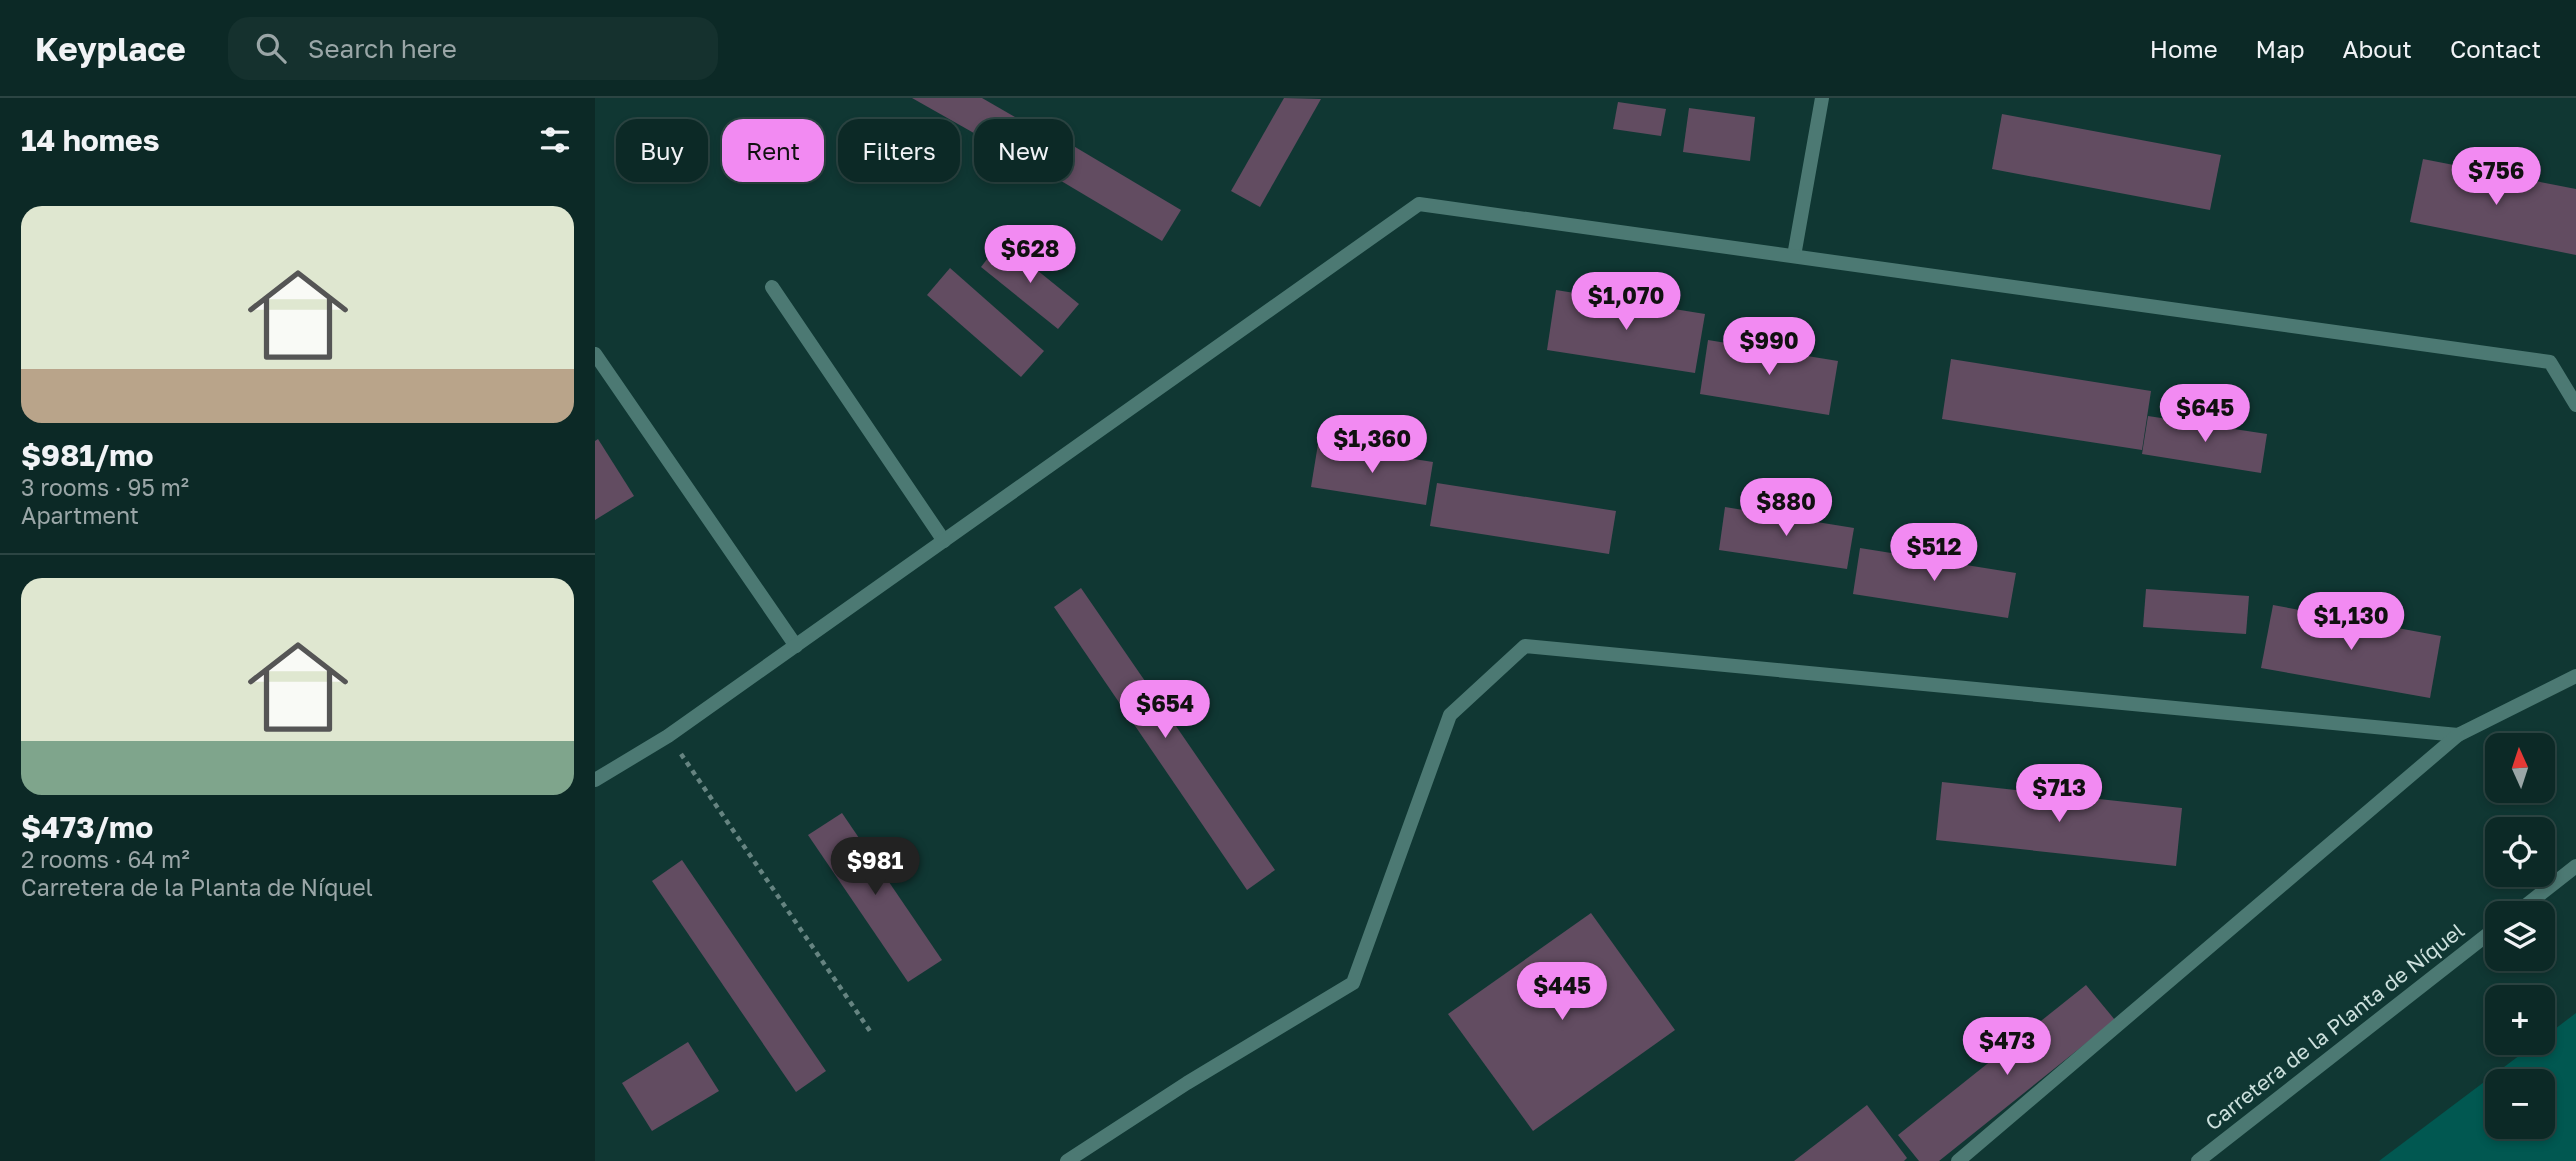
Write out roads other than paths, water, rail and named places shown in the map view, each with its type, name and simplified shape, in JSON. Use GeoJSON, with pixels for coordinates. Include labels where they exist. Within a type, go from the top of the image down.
{"type":"FeatureCollection","features":[{"type":"Feature","properties":{"kind":"street"},"geometry":{"type":"LineString","coordinates":[[1794,256],[1822,98]]}},
{"type":"Feature","properties":{"kind":"street"},"geometry":{"type":"LineString","coordinates":[[595,780],[669,736],[1419,204],[2550,362],[2576,405]]}},
{"type":"Feature","properties":{"kind":"street"},"geometry":{"type":"LineString","coordinates":[[772,287],[944,541]]}},
{"type":"Feature","properties":{"kind":"street"},"geometry":{"type":"LineString","coordinates":[[595,354],[796,646]]}},
{"type":"Feature","properties":{"kind":"street"},"geometry":{"type":"LineString","coordinates":[[1067,1161],[1187,1083],[1353,983],[1450,715],[1525,646],[2458,735]]}},
{"type":"Feature","properties":{"kind":"street"},"geometry":{"type":"LineString","coordinates":[[1958,1161],[2458,735],[2576,676]]}},
{"type":"Feature","properties":{"kind":"street"},"geometry":{"type":"LineString","coordinates":[[2532,901],[2576,866]]}},
{"type":"Feature","properties":{"kind":"street","name":"Carretera de la Planta de Níquel"},"geometry":{"type":"LineString","coordinates":[[2198,1161],[2485,936]]}}]}
